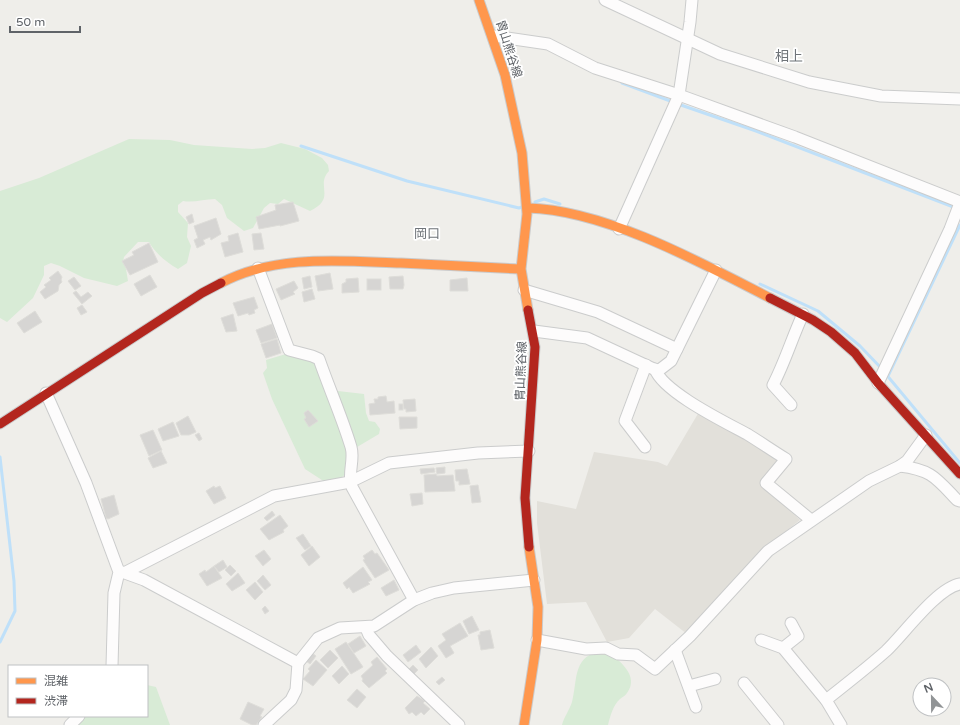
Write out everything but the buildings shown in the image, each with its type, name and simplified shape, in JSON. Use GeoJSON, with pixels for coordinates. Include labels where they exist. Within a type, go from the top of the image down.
{"type":"FeatureCollection","features":[{"type":"Feature","properties":{"kind":"street","name":"胄山熊谷線"},"geometry":{"type":"LineString","coordinates":[[479,0],[494,36],[508,79],[522,146],[528,207],[520,269],[534,331],[534,377],[526,517],[538,607],[537,640],[524,725]]}},
{"type":"Feature","properties":{"kind":"street"},"geometry":{"type":"LineString","coordinates":[[604,0],[720,54],[816,84],[881,96],[960,99]]}},
{"type":"Feature","properties":{"kind":"street"},"geometry":{"type":"LineString","coordinates":[[620,229],[679,95],[688,40],[692,0]]}},
{"type":"Feature","properties":{"kind":"street"},"geometry":{"type":"LineString","coordinates":[[494,36],[548,44],[595,68],[679,95],[795,137],[960,202],[950,229],[878,383]]}},
{"type":"Feature","properties":{"kind":"street"},"geometry":{"type":"LineString","coordinates":[[528,207],[544,207],[605,223],[679,253],[716,270],[803,314],[831,332],[849,347],[878,383],[960,474]]}},
{"type":"Feature","properties":{"kind":"street"},"geometry":{"type":"LineString","coordinates":[[0,424],[202,293],[230,278],[258,268],[292,262],[347,261],[520,269]]}},
{"type":"Feature","properties":{"kind":"street"},"geometry":{"type":"LineString","coordinates":[[258,268],[289,350],[319,359],[352,448],[350,482],[414,600]]}},
{"type":"Feature","properties":{"kind":"street"},"geometry":{"type":"LineString","coordinates":[[534,331],[586,338],[658,371],[671,361],[716,270]]}},
{"type":"Feature","properties":{"kind":"street"},"geometry":{"type":"LineString","coordinates":[[524,290],[598,312],[677,349]]}},
{"type":"Feature","properties":{"kind":"street"},"geometry":{"type":"LineString","coordinates":[[791,405],[774,385],[787,358],[789,345],[803,314]]}},
{"type":"Feature","properties":{"kind":"street"},"geometry":{"type":"LineString","coordinates":[[645,447],[625,421],[650,367]]}},
{"type":"Feature","properties":{"kind":"street"},"geometry":{"type":"LineString","coordinates":[[650,367],[665,382],[704,412],[747,434],[786,459],[766,483],[811,520]]}},
{"type":"Feature","properties":{"kind":"street"},"geometry":{"type":"LineString","coordinates":[[46,393],[123,572],[298,663]]}},
{"type":"Feature","properties":{"kind":"street"},"geometry":{"type":"LineString","coordinates":[[537,640],[586,649],[606,648],[618,654],[636,655],[655,669],[690,636],[768,551],[869,481],[907,461],[926,435]]}},
{"type":"Feature","properties":{"kind":"street"},"geometry":{"type":"LineString","coordinates":[[112,665],[114,592],[123,572],[274,496],[350,482],[389,463],[478,453],[529,451]]}},
{"type":"Feature","properties":{"kind":"street"},"geometry":{"type":"LineString","coordinates":[[900,466],[920,469],[936,478],[957,500],[960,501]]}},
{"type":"Feature","properties":{"kind":"street"},"geometry":{"type":"LineString","coordinates":[[264,725],[291,700],[296,690],[298,663],[318,638],[340,628],[349,626],[366,628],[374,626],[414,600],[454,588],[534,580]]}},
{"type":"Feature","properties":{"kind":"street"},"geometry":{"type":"LineString","coordinates":[[826,700],[886,651],[933,601],[953,585],[960,584]]}},
{"type":"Feature","properties":{"kind":"street"},"geometry":{"type":"LineString","coordinates":[[784,648],[798,636],[791,623]]}},
{"type":"Feature","properties":{"kind":"street"},"geometry":{"type":"LineString","coordinates":[[366,628],[369,635],[387,656],[459,725]]}},
{"type":"Feature","properties":{"kind":"street"},"geometry":{"type":"LineString","coordinates":[[761,640],[784,648],[826,700],[841,725]]}},
{"type":"Feature","properties":{"kind":"street"},"geometry":{"type":"LineString","coordinates":[[676,650],[696,707]]}},
{"type":"Feature","properties":{"kind":"street"},"geometry":{"type":"LineString","coordinates":[[689,686],[715,679]]}},
{"type":"Feature","properties":{"kind":"street"},"geometry":{"type":"LineString","coordinates":[[744,683],[778,725]]}},
{"type":"Feature","properties":{"kind":"street"},"geometry":{"type":"LineString","coordinates":[[70,725],[78,717]]}},
{"type":"Feature","properties":{"kind":"shaded area"},"geometry":{"type":"Polygon","coordinates":[[[699,412],[780,461],[762,484],[800,520],[767,546],[687,634],[655,609],[629,638],[607,642],[586,602],[547,604],[537,523],[537,501],[576,509],[594,452],[658,462],[667,466],[699,412]]]}},
{"type":"Feature","properties":{"kind":"green space"},"geometry":{"type":"Polygon","coordinates":[[[129,139],[170,140],[194,145],[252,149],[265,148],[281,143],[305,149],[322,158],[328,165],[329,171],[325,176],[324,182],[324,197],[318,206],[310,211],[284,199],[278,204],[270,203],[264,208],[253,228],[244,231],[227,218],[222,205],[215,199],[191,202],[183,201],[178,205],[178,212],[188,223],[187,237],[191,246],[187,263],[178,269],[169,264],[149,242],[138,242],[124,257],[123,262],[128,281],[117,286],[84,278],[51,263],[44,266],[44,275],[33,298],[7,322],[0,318],[0,191],[39,178],[129,139]]]}},
{"type":"Feature","properties":{"kind":"green space"},"geometry":{"type":"Polygon","coordinates":[[[286,354],[314,361],[326,388],[364,394],[366,413],[369,421],[375,422],[380,429],[379,434],[347,453],[348,473],[337,480],[325,482],[305,469],[272,399],[263,373],[267,368],[266,360],[286,354]]]}},
{"type":"Feature","properties":{"kind":"green space"},"geometry":{"type":"Polygon","coordinates":[[[605,651],[622,663],[629,674],[631,680],[627,693],[615,704],[608,725],[562,725],[572,702],[576,676],[582,662],[594,653],[605,651]]]}},
{"type":"Feature","properties":{"kind":"green space"},"geometry":{"type":"Polygon","coordinates":[[[148,685],[156,687],[170,725],[77,725],[85,717],[148,717],[148,685]]]}},
{"type":"Feature","properties":{"kind":"waterway"},"geometry":{"type":"LineString","coordinates":[[622,83],[673,102]]}},
{"type":"Feature","properties":{"kind":"waterway"},"geometry":{"type":"LineString","coordinates":[[678,104],[756,131],[956,208]]}},
{"type":"Feature","properties":{"kind":"waterway"},"geometry":{"type":"LineString","coordinates":[[301,146],[407,181],[519,208],[522,207]]}},
{"type":"Feature","properties":{"kind":"waterway"},"geometry":{"type":"LineString","coordinates":[[535,202],[544,199],[560,204]]}},
{"type":"Feature","properties":{"kind":"waterway"},"geometry":{"type":"LineString","coordinates":[[888,376],[960,225]]}},
{"type":"Feature","properties":{"kind":"waterway"},"geometry":{"type":"LineString","coordinates":[[760,284],[818,311],[860,346],[882,369]]}},
{"type":"Feature","properties":{"kind":"waterway"},"geometry":{"type":"LineString","coordinates":[[885,373],[960,463]]}},
{"type":"Feature","properties":{"kind":"waterway"},"geometry":{"type":"LineString","coordinates":[[0,457],[14,581],[15,611],[0,642]]}},
{"type":"Feature","properties":{"kind":"traffic: slow"},"geometry":{"type":"LineString","coordinates":[[479,0],[505,75],[522,153],[527,214],[521,269],[528,310]]}},
{"type":"Feature","properties":{"kind":"traffic: slow"},"geometry":{"type":"LineString","coordinates":[[528,208],[558,211],[589,218],[620,228],[684,255],[770,298]]}},
{"type":"Feature","properties":{"kind":"traffic: slow"},"geometry":{"type":"LineString","coordinates":[[221,283],[264,267],[309,261],[355,261],[520,269]]}},
{"type":"Feature","properties":{"kind":"traffic: slow"},"geometry":{"type":"LineString","coordinates":[[524,725],[537,640],[538,607],[529,547]]}},
{"type":"Feature","properties":{"kind":"traffic: jam"},"geometry":{"type":"LineString","coordinates":[[0,424],[202,293],[221,283]]}},
{"type":"Feature","properties":{"kind":"traffic: jam"},"geometry":{"type":"LineString","coordinates":[[770,298],[813,320],[831,332],[855,353],[878,383],[960,474]]}},
{"type":"Feature","properties":{"kind":"traffic: jam"},"geometry":{"type":"LineString","coordinates":[[528,310],[535,347],[525,498],[529,547]]}},
{"type":"Feature","properties":{"kind":"district","name":"相上"},"geometry":{"type":"Point","coordinates":[789,56]}},
{"type":"Feature","properties":{"kind":"district","name":"岡口"},"geometry":{"type":"Point","coordinates":[427,233]}}]}
